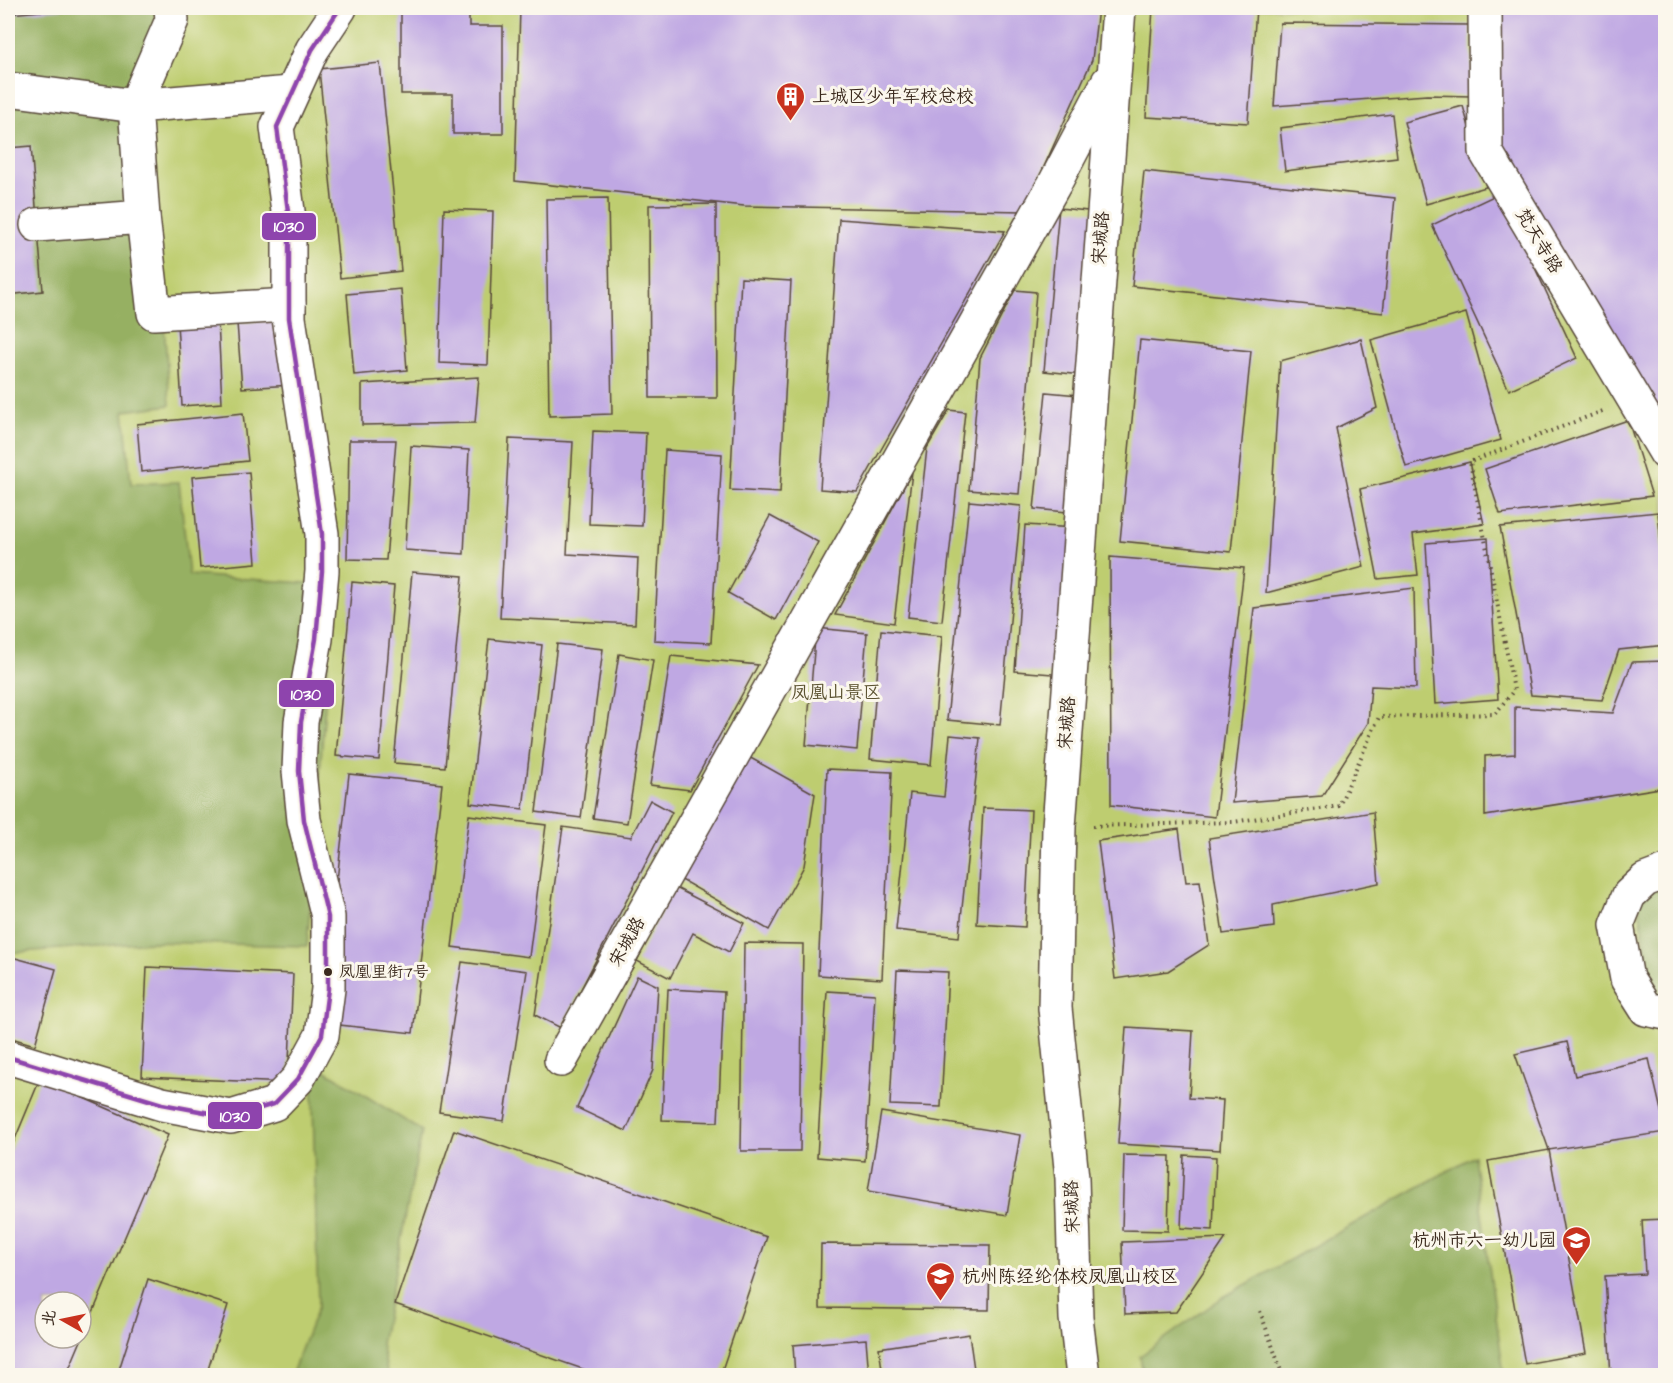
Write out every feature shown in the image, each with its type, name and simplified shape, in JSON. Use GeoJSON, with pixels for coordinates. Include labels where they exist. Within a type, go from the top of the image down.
{"type":"FeatureCollection","features":[{"type":"Feature","properties":{"kind":"street"},"geometry":{"type":"LineString","coordinates":[[171,8],[172,20],[135,106],[143,217],[154,313],[289,305]]}},
{"type":"Feature","properties":{"kind":"street"},"geometry":{"type":"LineString","coordinates":[[8,1057],[162,1104],[231,1117],[274,1104],[298,1079],[321,1035],[328,989],[328,917],[304,820],[299,771],[301,722],[316,639],[322,571],[322,534],[289,305],[289,219],[277,127],[312,50],[340,8]]}},
{"type":"Feature","properties":{"kind":"street","name":"宋城路"},"geometry":{"type":"LineString","coordinates":[[1083,1376],[1076,1318],[1072,1178],[1055,1008],[1059,826],[1119,8]]}},
{"type":"Feature","properties":{"kind":"street","name":"梵天寺路"},"geometry":{"type":"LineString","coordinates":[[1485,8],[1486,152],[1665,453]]}},
{"type":"Feature","properties":{"kind":"street","name":"宋城路"},"geometry":{"type":"LineString","coordinates":[[561,1060],[1049,193],[1114,70]]}},
{"type":"Feature","properties":{"kind":"street"},"geometry":{"type":"LineString","coordinates":[[8,89],[135,106],[291,93]]}},
{"type":"Feature","properties":{"kind":"street"},"geometry":{"type":"LineString","coordinates":[[37,225],[143,217]]}},
{"type":"Feature","properties":{"kind":"street"},"geometry":{"type":"LineString","coordinates":[[1665,872],[1645,880],[1629,895],[1617,925],[1627,980],[1646,1009],[1665,1013]]}},
{"type":"Feature","properties":{"kind":"path"},"geometry":{"type":"LineString","coordinates":[[1059,826],[1233,822],[1339,806],[1379,717],[1495,714],[1514,690],[1470,462],[1634,400]]}},
{"type":"Feature","properties":{"kind":"path"},"geometry":{"type":"LineString","coordinates":[[1260,1311],[1283,1376]]}},
{"type":"Feature","properties":{"kind":"green space","name":"凤凰山景区"},"geometry":{"type":"Polygon","coordinates":[[[8,8],[1665,8],[1665,1375],[8,1375],[8,8]]]}},
{"type":"Feature","properties":{"kind":"green space"},"geometry":{"type":"Polygon","coordinates":[[[8,8],[171,8],[135,106],[164,325],[170,405],[124,411],[131,484],[179,482],[189,575],[334,585],[307,946],[151,942],[8,953],[8,8]]]}},
{"type":"Feature","properties":{"kind":"green space"},"geometry":{"type":"Polygon","coordinates":[[[1665,885],[1665,1072],[1637,893],[1665,885]]]}},
{"type":"Feature","properties":{"kind":"green space"},"geometry":{"type":"Polygon","coordinates":[[[312,1062],[422,1131],[381,1344],[388,1375],[291,1376],[318,1306],[312,1062]]]}},
{"type":"Feature","properties":{"kind":"green space"},"geometry":{"type":"Polygon","coordinates":[[[1474,1156],[1504,1375],[1143,1375],[1140,1356],[1222,1298],[1474,1156]]]}},
{"type":"Feature","properties":{"kind":"building"},"geometry":{"type":"Polygon","coordinates":[[[9,8],[62,8],[62,9],[10,14],[9,8]]]}},
{"type":"Feature","properties":{"kind":"building"},"geometry":{"type":"Polygon","coordinates":[[[401,8],[469,8],[469,26],[503,26],[503,134],[453,134],[453,94],[401,94],[401,8]]]}},
{"type":"Feature","properties":{"kind":"building","name":"上城区少年军校总校"},"geometry":{"type":"Polygon","coordinates":[[[520,8],[1098,8],[1092,60],[1024,211],[744,206],[515,181],[520,8]]]}},
{"type":"Feature","properties":{"kind":"building"},"geometry":{"type":"Polygon","coordinates":[[[1153,8],[1256,8],[1248,123],[1146,117],[1153,8]]]}},
{"type":"Feature","properties":{"kind":"building"},"geometry":{"type":"Polygon","coordinates":[[[1304,8],[1361,8],[1361,10],[1304,10],[1304,8]]]}},
{"type":"Feature","properties":{"kind":"building"},"geometry":{"type":"Polygon","coordinates":[[[1485,8],[1666,8],[1666,438],[1486,152],[1485,8]]]}},
{"type":"Feature","properties":{"kind":"building"},"geometry":{"type":"Polygon","coordinates":[[[1280,23],[1470,25],[1472,96],[1427,95],[1274,106],[1280,23]]]}},
{"type":"Feature","properties":{"kind":"building"},"geometry":{"type":"Polygon","coordinates":[[[380,63],[401,271],[340,278],[319,69],[380,63]]]}},
{"type":"Feature","properties":{"kind":"building"},"geometry":{"type":"Polygon","coordinates":[[[1463,106],[1486,187],[1426,204],[1404,122],[1463,106]]]}},
{"type":"Feature","properties":{"kind":"building"},"geometry":{"type":"Polygon","coordinates":[[[1392,114],[1397,157],[1285,171],[1280,128],[1392,114]]]}},
{"type":"Feature","properties":{"kind":"building"},"geometry":{"type":"Polygon","coordinates":[[[31,146],[43,291],[8,295],[8,148],[31,146]]]}},
{"type":"Feature","properties":{"kind":"building"},"geometry":{"type":"Polygon","coordinates":[[[1144,171],[1395,198],[1383,313],[1132,286],[1144,171]]]}},
{"type":"Feature","properties":{"kind":"building"},"geometry":{"type":"Polygon","coordinates":[[[1500,193],[1577,358],[1509,390],[1432,225],[1500,193]]]}},
{"type":"Feature","properties":{"kind":"building"},"geometry":{"type":"Polygon","coordinates":[[[608,198],[612,414],[549,416],[546,199],[608,198]]]}},
{"type":"Feature","properties":{"kind":"building"},"geometry":{"type":"Polygon","coordinates":[[[716,204],[717,398],[650,398],[649,205],[716,204]]]}},
{"type":"Feature","properties":{"kind":"building"},"geometry":{"type":"Polygon","coordinates":[[[1059,208],[1097,212],[1082,375],[1044,371],[1059,208]]]}},
{"type":"Feature","properties":{"kind":"building"},"geometry":{"type":"Polygon","coordinates":[[[444,209],[493,211],[488,365],[439,363],[444,209]]]}},
{"type":"Feature","properties":{"kind":"building"},"geometry":{"type":"Polygon","coordinates":[[[839,219],[1005,231],[857,492],[820,489],[839,219]]]}},
{"type":"Feature","properties":{"kind":"building"},"geometry":{"type":"Polygon","coordinates":[[[741,278],[791,281],[780,493],[730,490],[741,278]]]}},
{"type":"Feature","properties":{"kind":"building"},"geometry":{"type":"Polygon","coordinates":[[[401,289],[407,370],[354,375],[347,294],[401,289]]]}},
{"type":"Feature","properties":{"kind":"building"},"geometry":{"type":"Polygon","coordinates":[[[1015,290],[1036,292],[1019,494],[969,490],[980,358],[1015,290]]]}},
{"type":"Feature","properties":{"kind":"building"},"geometry":{"type":"Polygon","coordinates":[[[1466,313],[1501,440],[1406,467],[1371,340],[1466,313]]]}},
{"type":"Feature","properties":{"kind":"building"},"geometry":{"type":"Polygon","coordinates":[[[287,320],[292,385],[242,388],[237,323],[287,320]]]}},
{"type":"Feature","properties":{"kind":"building"},"geometry":{"type":"Polygon","coordinates":[[[218,321],[222,403],[182,406],[177,323],[218,321]]]}},
{"type":"Feature","properties":{"kind":"building"},"geometry":{"type":"Polygon","coordinates":[[[1361,339],[1377,408],[1336,428],[1364,567],[1266,593],[1280,361],[1361,339]]]}},
{"type":"Feature","properties":{"kind":"building"},"geometry":{"type":"Polygon","coordinates":[[[1140,340],[1251,351],[1231,552],[1120,541],[1140,340]]]}},
{"type":"Feature","properties":{"kind":"building"},"geometry":{"type":"Polygon","coordinates":[[[479,377],[475,423],[362,425],[362,384],[479,377]]]}},
{"type":"Feature","properties":{"kind":"building"},"geometry":{"type":"Polygon","coordinates":[[[1046,392],[1089,396],[1078,513],[1034,509],[1046,392]]]}},
{"type":"Feature","properties":{"kind":"building"},"geometry":{"type":"Polygon","coordinates":[[[949,410],[965,412],[942,621],[908,617],[927,448],[949,410]]]}},
{"type":"Feature","properties":{"kind":"building"},"geometry":{"type":"Polygon","coordinates":[[[243,413],[248,461],[141,472],[137,424],[243,413]]]}},
{"type":"Feature","properties":{"kind":"building"},"geometry":{"type":"Polygon","coordinates":[[[1628,420],[1652,496],[1500,514],[1485,469],[1628,420]]]}},
{"type":"Feature","properties":{"kind":"building"},"geometry":{"type":"Polygon","coordinates":[[[593,431],[646,433],[642,526],[589,524],[593,431]]]}},
{"type":"Feature","properties":{"kind":"building"},"geometry":{"type":"Polygon","coordinates":[[[509,439],[573,442],[567,554],[638,558],[635,624],[500,618],[509,439]]]}},
{"type":"Feature","properties":{"kind":"building"},"geometry":{"type":"Polygon","coordinates":[[[349,440],[396,440],[386,560],[347,559],[349,440]]]}},
{"type":"Feature","properties":{"kind":"building"},"geometry":{"type":"Polygon","coordinates":[[[411,446],[469,450],[464,554],[405,550],[411,446]]]}},
{"type":"Feature","properties":{"kind":"building"},"geometry":{"type":"Polygon","coordinates":[[[665,450],[722,454],[711,643],[654,640],[665,450]]]}},
{"type":"Feature","properties":{"kind":"building"},"geometry":{"type":"Polygon","coordinates":[[[1470,462],[1484,524],[1413,534],[1418,575],[1378,579],[1360,489],[1470,462]]]}},
{"type":"Feature","properties":{"kind":"building"},"geometry":{"type":"Polygon","coordinates":[[[249,472],[256,563],[200,568],[192,477],[249,472]]]}},
{"type":"Feature","properties":{"kind":"building"},"geometry":{"type":"Polygon","coordinates":[[[912,472],[894,623],[835,615],[912,472]]]}},
{"type":"Feature","properties":{"kind":"building"},"geometry":{"type":"Polygon","coordinates":[[[969,501],[1021,506],[1000,725],[947,720],[969,501]]]}},
{"type":"Feature","properties":{"kind":"building"},"geometry":{"type":"Polygon","coordinates":[[[1658,512],[1666,595],[1666,645],[1619,650],[1602,700],[1531,695],[1500,527],[1658,512]]]}},
{"type":"Feature","properties":{"kind":"building"},"geometry":{"type":"Polygon","coordinates":[[[770,516],[818,542],[776,620],[728,593],[770,516]]]}},
{"type":"Feature","properties":{"kind":"building"},"geometry":{"type":"Polygon","coordinates":[[[1025,525],[1076,528],[1065,675],[1015,671],[1025,525]]]}},
{"type":"Feature","properties":{"kind":"building"},"geometry":{"type":"Polygon","coordinates":[[[1488,538],[1498,699],[1435,704],[1426,543],[1488,538]]]}},
{"type":"Feature","properties":{"kind":"building"},"geometry":{"type":"Polygon","coordinates":[[[1110,557],[1244,568],[1215,817],[1111,805],[1110,557]]]}},
{"type":"Feature","properties":{"kind":"building"},"geometry":{"type":"Polygon","coordinates":[[[412,572],[463,576],[445,767],[394,763],[412,572]]]}},
{"type":"Feature","properties":{"kind":"building"},"geometry":{"type":"Polygon","coordinates":[[[352,582],[394,586],[379,760],[336,756],[352,582]]]}},
{"type":"Feature","properties":{"kind":"building"},"geometry":{"type":"Polygon","coordinates":[[[1414,588],[1416,688],[1371,686],[1368,723],[1322,796],[1232,803],[1254,608],[1414,588]]]}},
{"type":"Feature","properties":{"kind":"building"},"geometry":{"type":"Polygon","coordinates":[[[816,628],[867,633],[857,750],[806,745],[816,628]]]}},
{"type":"Feature","properties":{"kind":"building"},"geometry":{"type":"Polygon","coordinates":[[[881,630],[942,636],[931,765],[870,759],[881,630]]]}},
{"type":"Feature","properties":{"kind":"building"},"geometry":{"type":"Polygon","coordinates":[[[489,639],[542,645],[523,809],[470,803],[489,639]]]}},
{"type":"Feature","properties":{"kind":"building"},"geometry":{"type":"Polygon","coordinates":[[[557,644],[603,649],[581,818],[536,812],[557,644]]]}},
{"type":"Feature","properties":{"kind":"building"},"geometry":{"type":"Polygon","coordinates":[[[619,654],[653,660],[627,823],[593,818],[619,654]]]}},
{"type":"Feature","properties":{"kind":"building"},"geometry":{"type":"Polygon","coordinates":[[[671,656],[758,665],[690,790],[650,785],[671,656]]]}},
{"type":"Feature","properties":{"kind":"building"},"geometry":{"type":"Polygon","coordinates":[[[1666,661],[1666,787],[1485,816],[1485,756],[1515,754],[1515,707],[1613,713],[1632,662],[1666,661]]]}},
{"type":"Feature","properties":{"kind":"building"},"geometry":{"type":"Polygon","coordinates":[[[950,735],[980,738],[959,937],[896,930],[910,793],[944,797],[950,735]]]}},
{"type":"Feature","properties":{"kind":"building"},"geometry":{"type":"Polygon","coordinates":[[[747,756],[815,794],[804,866],[769,930],[678,878],[747,756]]]}},
{"type":"Feature","properties":{"kind":"building"},"geometry":{"type":"Polygon","coordinates":[[[827,769],[892,772],[882,979],[818,975],[827,769]]]}},
{"type":"Feature","properties":{"kind":"building"},"geometry":{"type":"Polygon","coordinates":[[[349,774],[442,784],[413,1033],[321,1023],[349,774]]]}},
{"type":"Feature","properties":{"kind":"building"},"geometry":{"type":"Polygon","coordinates":[[[650,800],[672,812],[561,1028],[535,1015],[563,827],[631,837],[650,800]]]}},
{"type":"Feature","properties":{"kind":"building"},"geometry":{"type":"Polygon","coordinates":[[[983,808],[1031,810],[1025,927],[977,924],[983,808]]]}},
{"type":"Feature","properties":{"kind":"building"},"geometry":{"type":"Polygon","coordinates":[[[1373,812],[1379,883],[1273,905],[1274,927],[1223,934],[1209,838],[1373,812]]]}},
{"type":"Feature","properties":{"kind":"building"},"geometry":{"type":"Polygon","coordinates":[[[469,815],[546,825],[529,957],[452,947],[469,815]]]}},
{"type":"Feature","properties":{"kind":"building"},"geometry":{"type":"Polygon","coordinates":[[[1179,829],[1186,882],[1200,881],[1209,945],[1168,971],[1115,979],[1098,841],[1179,829]]]}},
{"type":"Feature","properties":{"kind":"building"},"geometry":{"type":"Polygon","coordinates":[[[674,887],[744,923],[729,952],[693,933],[670,978],[637,961],[674,887]]]}},
{"type":"Feature","properties":{"kind":"building"},"geometry":{"type":"Polygon","coordinates":[[[744,943],[803,944],[800,1151],[741,1151],[744,943]]]}},
{"type":"Feature","properties":{"kind":"building"},"geometry":{"type":"Polygon","coordinates":[[[8,956],[56,969],[35,1045],[8,1037],[8,956]]]}},
{"type":"Feature","properties":{"kind":"building"},"geometry":{"type":"Polygon","coordinates":[[[462,962],[527,971],[504,1121],[439,1112],[462,962]]]}},
{"type":"Feature","properties":{"kind":"building"},"geometry":{"type":"Polygon","coordinates":[[[147,967],[293,974],[288,1083],[142,1077],[147,967]]]}},
{"type":"Feature","properties":{"kind":"building"},"geometry":{"type":"Polygon","coordinates":[[[897,970],[948,972],[941,1107],[890,1105],[897,970]]]}},
{"type":"Feature","properties":{"kind":"building"},"geometry":{"type":"Polygon","coordinates":[[[637,976],[658,986],[653,1070],[626,1131],[577,1108],[637,976]]]}},
{"type":"Feature","properties":{"kind":"building"},"geometry":{"type":"Polygon","coordinates":[[[668,989],[724,992],[718,1122],[662,1120],[668,989]]]}},
{"type":"Feature","properties":{"kind":"building"},"geometry":{"type":"Polygon","coordinates":[[[827,991],[875,994],[865,1161],[817,1157],[827,991]]]}},
{"type":"Feature","properties":{"kind":"building"},"geometry":{"type":"Polygon","coordinates":[[[1126,1027],[1193,1031],[1189,1098],[1223,1100],[1220,1150],[1118,1144],[1126,1027]]]}},
{"type":"Feature","properties":{"kind":"building"},"geometry":{"type":"Polygon","coordinates":[[[1567,1042],[1575,1076],[1649,1059],[1666,1132],[1549,1150],[1515,1054],[1567,1042]]]}},
{"type":"Feature","properties":{"kind":"building"},"geometry":{"type":"Polygon","coordinates":[[[40,1079],[168,1135],[93,1312],[93,1290],[33,1290],[33,1350],[77,1350],[66,1376],[8,1376],[8,1156],[40,1079]]]}},
{"type":"Feature","properties":{"kind":"building"},"geometry":{"type":"Polygon","coordinates":[[[881,1112],[1020,1135],[1007,1215],[868,1191],[881,1112]]]}},
{"type":"Feature","properties":{"kind":"building"},"geometry":{"type":"Polygon","coordinates":[[[454,1130],[767,1237],[720,1376],[603,1376],[395,1304],[454,1130]]]}},
{"type":"Feature","properties":{"kind":"building"},"geometry":{"type":"Polygon","coordinates":[[[1549,1150],[1586,1353],[1525,1364],[1488,1161],[1549,1150]]]}},
{"type":"Feature","properties":{"kind":"building"},"geometry":{"type":"Polygon","coordinates":[[[1124,1155],[1170,1156],[1168,1231],[1122,1230],[1124,1155]]]}},
{"type":"Feature","properties":{"kind":"building"},"geometry":{"type":"Polygon","coordinates":[[[1184,1155],[1216,1157],[1213,1230],[1181,1228],[1184,1155]]]}},
{"type":"Feature","properties":{"kind":"building"},"geometry":{"type":"Polygon","coordinates":[[[1666,1219],[1666,1376],[1611,1376],[1605,1276],[1645,1274],[1642,1220],[1666,1219]]]}},
{"type":"Feature","properties":{"kind":"building"},"geometry":{"type":"Polygon","coordinates":[[[1226,1238],[1176,1312],[1125,1314],[1122,1242],[1226,1238]]]}},
{"type":"Feature","properties":{"kind":"building"},"geometry":{"type":"Polygon","coordinates":[[[821,1244],[990,1245],[989,1310],[820,1308],[821,1244]]]}},
{"type":"Feature","properties":{"kind":"building"},"geometry":{"type":"Polygon","coordinates":[[[148,1279],[228,1305],[206,1376],[117,1376],[148,1279]]]}},
{"type":"Feature","properties":{"kind":"building"},"geometry":{"type":"Polygon","coordinates":[[[969,1334],[975,1376],[883,1376],[879,1348],[969,1334]]]}},
{"type":"Feature","properties":{"kind":"building"},"geometry":{"type":"Polygon","coordinates":[[[866,1339],[869,1376],[795,1376],[793,1345],[866,1339]]]}},
{"type":"Feature","properties":{"kind":"transit line","name":"1030"},"geometry":{"type":"LineString","coordinates":[[8,1057],[162,1104],[231,1117],[274,1104],[298,1079],[322,1035],[328,989],[328,917],[304,820],[299,771],[301,722],[316,639],[322,571],[322,534],[289,318],[289,219],[277,127],[312,50],[340,8]]}},
{"type":"Feature","properties":{"kind":"place","name":"上城区少年军校总校"},"geometry":{"type":"Point","coordinates":[791,122]}},
{"type":"Feature","properties":{"kind":"place","name":"凤凰里街7号"},"geometry":{"type":"Point","coordinates":[328,972]}},
{"type":"Feature","properties":{"kind":"place","name":"杭州市六一幼儿园"},"geometry":{"type":"Point","coordinates":[1577,1266]}},
{"type":"Feature","properties":{"kind":"place","name":"杭州陈经纶体校凤凰山校区"},"geometry":{"type":"Point","coordinates":[941,1302]}}]}
